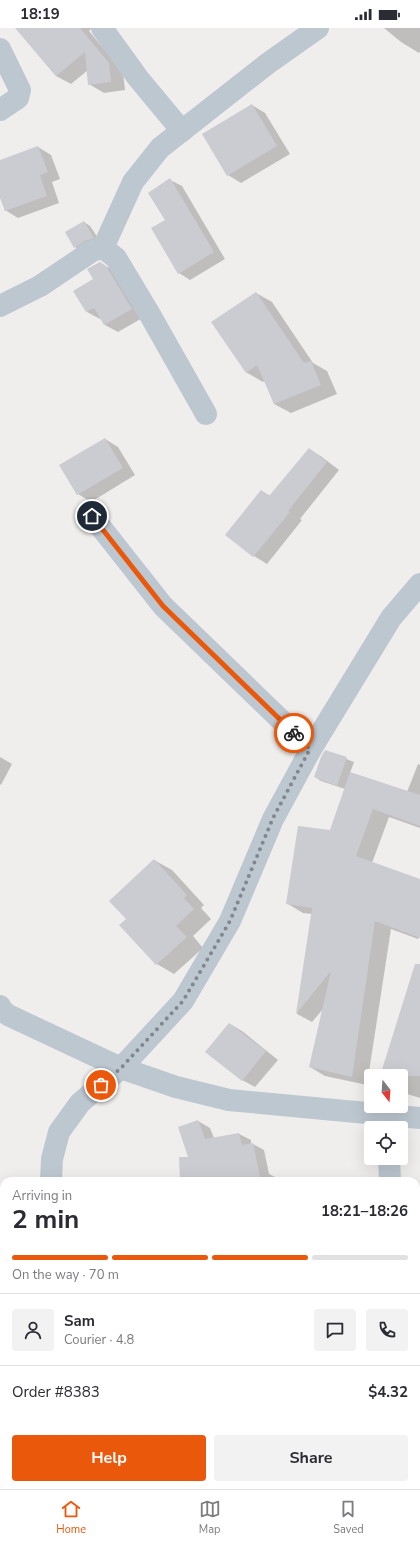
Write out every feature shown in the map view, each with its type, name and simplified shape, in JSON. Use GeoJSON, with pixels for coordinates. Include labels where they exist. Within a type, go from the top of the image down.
{"type":"FeatureCollection","features":[{"type":"Feature","properties":{"kind":"street"},"geometry":{"type":"LineString","coordinates":[[102,28],[138,78],[182,131]]}},
{"type":"Feature","properties":{"kind":"street"},"geometry":{"type":"LineString","coordinates":[[103,248],[133,182],[160,148],[267,64],[318,28]]}},
{"type":"Feature","properties":{"kind":"street"},"geometry":{"type":"LineString","coordinates":[[0,49],[20,90],[18,98],[0,110]]}},
{"type":"Feature","properties":{"kind":"street"},"geometry":{"type":"LineString","coordinates":[[0,306],[40,286],[92,251],[103,248]]}},
{"type":"Feature","properties":{"kind":"street"},"geometry":{"type":"LineString","coordinates":[[103,248],[116,258],[206,414]]}},
{"type":"Feature","properties":{"kind":"street"},"geometry":{"type":"LineString","coordinates":[[92,516],[163,606],[310,749]]}},
{"type":"Feature","properties":{"kind":"street"},"geometry":{"type":"LineString","coordinates":[[51,1177],[52,1159],[59,1132],[80,1103],[121,1068],[183,1001],[230,921],[273,818],[310,749],[391,618],[420,584]]}},
{"type":"Feature","properties":{"kind":"street"},"geometry":{"type":"LineString","coordinates":[[0,1006],[1,1009],[8,1015],[121,1068],[176,1087],[230,1100],[387,1121],[420,1118]]}},
{"type":"Feature","properties":{"kind":"street"},"geometry":{"type":"LineString","coordinates":[[389,1165],[390,1177]]}},
{"type":"Feature","properties":{"kind":"building"},"geometry":{"type":"Polygon","coordinates":[[[15,28],[80,28],[109,63],[111,82],[88,85],[85,52],[56,76],[15,28]]]}},
{"type":"Feature","properties":{"kind":"building"},"geometry":{"type":"Polygon","coordinates":[[[252,104],[277,146],[227,176],[202,134],[252,104]]]}},
{"type":"Feature","properties":{"kind":"building"},"geometry":{"type":"Polygon","coordinates":[[[38,146],[48,172],[40,175],[47,196],[5,211],[0,198],[0,160],[38,146]]]}},
{"type":"Feature","properties":{"kind":"building"},"geometry":{"type":"Polygon","coordinates":[[[170,178],[214,252],[178,274],[151,228],[165,220],[148,193],[170,178]]]}},
{"type":"Feature","properties":{"kind":"building"},"geometry":{"type":"Polygon","coordinates":[[[84,221],[94,238],[85,241],[74,248],[65,232],[84,221]]]}},
{"type":"Feature","properties":{"kind":"building"},"geometry":{"type":"Polygon","coordinates":[[[100,262],[106,266],[132,309],[104,325],[94,308],[86,312],[73,291],[93,279],[87,269],[100,262]]]}},
{"type":"Feature","properties":{"kind":"building"},"geometry":{"type":"Polygon","coordinates":[[[256,292],[304,363],[311,361],[321,385],[274,404],[257,365],[246,373],[211,322],[256,292]]]}},
{"type":"Feature","properties":{"kind":"building"},"geometry":{"type":"Polygon","coordinates":[[[105,438],[123,468],[77,495],[59,465],[105,438]]]}},
{"type":"Feature","properties":{"kind":"building"},"geometry":{"type":"Polygon","coordinates":[[[309,448],[327,462],[288,511],[290,512],[253,557],[225,535],[261,490],[269,496],[309,448]]]}},
{"type":"Feature","properties":{"kind":"building"},"geometry":{"type":"Polygon","coordinates":[[[325,750],[347,757],[337,786],[314,777],[325,750]]]}},
{"type":"Feature","properties":{"kind":"building"},"geometry":{"type":"Polygon","coordinates":[[[350,772],[420,795],[420,826],[373,809],[356,856],[420,879],[420,938],[375,921],[352,1077],[309,1067],[331,971],[296,1014],[312,908],[286,904],[298,826],[330,830],[350,772]]]}},
{"type":"Feature","properties":{"kind":"building"},"geometry":{"type":"Polygon","coordinates":[[[154,859],[187,895],[184,898],[194,909],[176,926],[187,937],[156,965],[119,925],[126,919],[109,901],[154,859]]]}},
{"type":"Feature","properties":{"kind":"building"},"geometry":{"type":"Polygon","coordinates":[[[415,964],[420,964],[420,1076],[408,1076],[408,1069],[382,1069],[415,964]]]}},
{"type":"Feature","properties":{"kind":"building"},"geometry":{"type":"Polygon","coordinates":[[[229,1023],[266,1051],[242,1081],[205,1052],[229,1023]]]}},
{"type":"Feature","properties":{"kind":"building"},"geometry":{"type":"Polygon","coordinates":[[[198,1120],[205,1139],[239,1133],[242,1145],[253,1143],[260,1177],[180,1177],[179,1157],[188,1157],[178,1127],[198,1120]]]}},
{"type":"Feature","properties":{"kind":"way so far"},"geometry":{"type":"LineString","coordinates":[[101,1085],[121,1068],[183,1001],[230,921],[273,818],[310,749],[294,733]]}},
{"type":"Feature","properties":{"kind":"route"},"geometry":{"type":"LineString","coordinates":[[92,516],[163,606],[294,733]]}}]}
